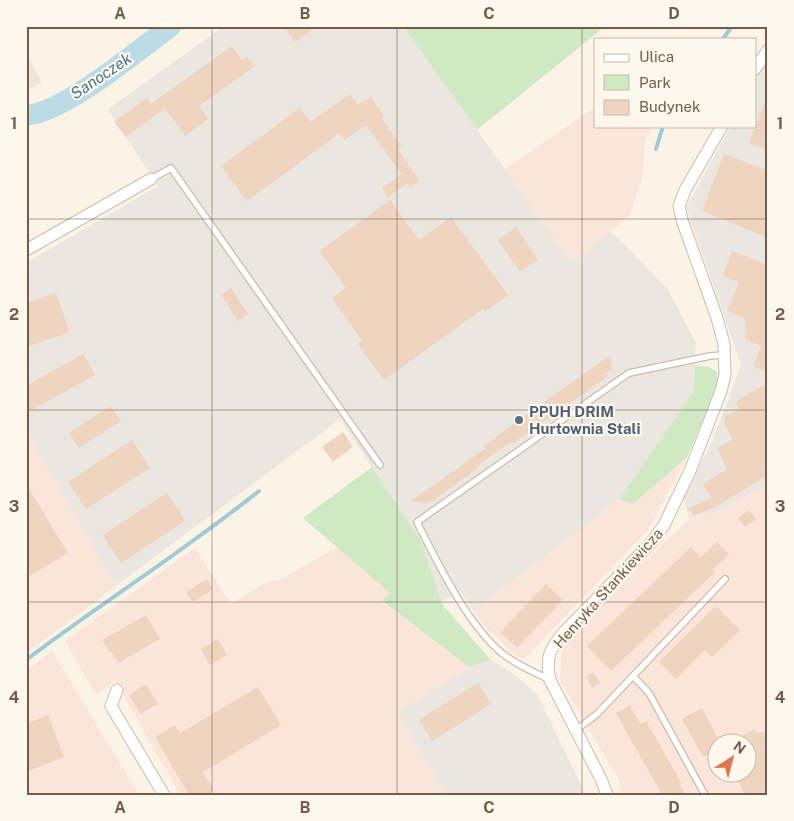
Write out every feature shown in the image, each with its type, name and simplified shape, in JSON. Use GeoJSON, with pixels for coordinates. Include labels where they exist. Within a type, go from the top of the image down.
{"type":"FeatureCollection","features":[{"type":"Feature","properties":{"kind":"street"},"geometry":{"type":"LineString","coordinates":[[756,68],[768,50]]}},
{"type":"Feature","properties":{"kind":"street","name":"Henryka Stankiewicza"},"geometry":{"type":"LineString","coordinates":[[607,795],[601,779],[550,680],[548,658],[553,646],[565,630],[652,542],[674,507],[690,472],[721,392],[724,375],[724,344],[679,206],[685,190],[721,128]]}},
{"type":"Feature","properties":{"kind":"street"},"geometry":{"type":"LineString","coordinates":[[26,250],[151,179]]}},
{"type":"Feature","properties":{"kind":"street"},"geometry":{"type":"LineString","coordinates":[[117,690],[111,706],[164,795]]}},
{"type":"Feature","properties":{"kind":"lane"},"geometry":{"type":"LineString","coordinates":[[151,179],[171,168],[380,465]]}},
{"type":"Feature","properties":{"kind":"lane"},"geometry":{"type":"LineString","coordinates":[[550,680],[519,665],[503,654],[486,638],[455,592],[417,522],[628,372],[724,355]]}},
{"type":"Feature","properties":{"kind":"lane"},"geometry":{"type":"LineString","coordinates":[[576,730],[596,714],[726,580]]}},
{"type":"Feature","properties":{"kind":"lane"},"geometry":{"type":"LineString","coordinates":[[633,676],[649,694],[705,795]]}},
{"type":"Feature","properties":{"kind":"shaded area"},"geometry":{"type":"Polygon","coordinates":[[[224,26],[403,26],[571,262],[611,231],[667,288],[696,343],[693,392],[619,500],[473,611],[461,591],[441,602],[421,541],[340,419],[116,586],[26,431],[26,263],[158,186],[108,109],[224,26]]]}},
{"type":"Feature","properties":{"kind":"shaded area"},"geometry":{"type":"Polygon","coordinates":[[[26,52],[42,83],[26,91],[26,52]]]}},
{"type":"Feature","properties":{"kind":"shaded area"},"geometry":{"type":"Polygon","coordinates":[[[768,61],[768,483],[725,508],[689,519],[683,496],[712,442],[741,365],[686,207],[730,128],[756,128],[756,79],[768,61]]]}},
{"type":"Feature","properties":{"kind":"shaded area"},"geometry":{"type":"Polygon","coordinates":[[[594,108],[594,128],[652,128],[645,140],[643,175],[630,215],[571,263],[505,169],[594,108]]]}},
{"type":"Feature","properties":{"kind":"shaded area"},"geometry":{"type":"Polygon","coordinates":[[[26,431],[116,586],[30,650],[26,644],[26,431]]]}},
{"type":"Feature","properties":{"kind":"shaded area"},"geometry":{"type":"Polygon","coordinates":[[[687,457],[648,530],[524,659],[514,655],[473,611],[619,500],[633,504],[687,457]]]}},
{"type":"Feature","properties":{"kind":"shaded area"},"geometry":{"type":"Polygon","coordinates":[[[768,483],[768,795],[622,795],[619,780],[560,680],[562,641],[689,519],[725,508],[768,483]]]}},
{"type":"Feature","properties":{"kind":"shaded area"},"geometry":{"type":"Polygon","coordinates":[[[337,547],[390,593],[382,602],[469,667],[397,713],[446,795],[180,795],[115,681],[96,695],[65,641],[195,548],[231,604],[266,582],[280,580],[337,547]]]}},
{"type":"Feature","properties":{"kind":"shaded area"},"geometry":{"type":"Polygon","coordinates":[[[52,651],[139,795],[26,795],[26,671],[52,651]]]}},
{"type":"Feature","properties":{"kind":"shaded area"},"geometry":{"type":"Polygon","coordinates":[[[491,660],[511,672],[537,694],[586,795],[446,795],[397,713],[469,667],[491,660]]]}},
{"type":"Feature","properties":{"kind":"green space"},"geometry":{"type":"Polygon","coordinates":[[[403,26],[601,26],[603,28],[477,130],[403,26]]]}},
{"type":"Feature","properties":{"kind":"green space"},"geometry":{"type":"Polygon","coordinates":[[[695,365],[709,367],[717,372],[718,385],[687,457],[633,504],[619,500],[693,392],[695,365]]]}},
{"type":"Feature","properties":{"kind":"green space"},"geometry":{"type":"Polygon","coordinates":[[[372,467],[421,541],[442,604],[491,660],[469,667],[382,601],[390,593],[303,518],[372,467]]]}},
{"type":"Feature","properties":{"kind":"building"},"geometry":{"type":"Polygon","coordinates":[[[284,26],[317,26],[295,42],[284,26]]]}},
{"type":"Feature","properties":{"kind":"building"},"geometry":{"type":"Polygon","coordinates":[[[232,46],[242,60],[247,57],[254,67],[199,106],[208,119],[185,136],[165,108],[126,137],[114,122],[147,98],[151,104],[232,46]]]}},
{"type":"Feature","properties":{"kind":"building"},"geometry":{"type":"Polygon","coordinates":[[[350,94],[358,105],[371,97],[384,116],[381,118],[402,146],[398,149],[419,181],[410,187],[408,183],[388,197],[382,188],[402,174],[366,125],[344,140],[340,133],[247,201],[221,166],[300,108],[310,122],[350,94]]]}},
{"type":"Feature","properties":{"kind":"building"},"geometry":{"type":"Polygon","coordinates":[[[767,97],[768,150],[749,143],[767,97]]]}},
{"type":"Feature","properties":{"kind":"building"},"geometry":{"type":"Polygon","coordinates":[[[724,154],[768,171],[768,238],[702,211],[724,154]]]}},
{"type":"Feature","properties":{"kind":"building"},"geometry":{"type":"Polygon","coordinates":[[[390,200],[419,240],[451,217],[508,295],[485,312],[483,309],[384,380],[358,344],[362,341],[332,298],[346,288],[320,251],[390,200]]]}},
{"type":"Feature","properties":{"kind":"building"},"geometry":{"type":"Polygon","coordinates":[[[516,227],[538,260],[520,272],[498,240],[516,227]]]}},
{"type":"Feature","properties":{"kind":"building"},"geometry":{"type":"Polygon","coordinates":[[[732,251],[768,265],[768,372],[753,366],[761,346],[746,340],[745,318],[727,311],[739,282],[722,276],[732,251]]]}},
{"type":"Feature","properties":{"kind":"building"},"geometry":{"type":"Polygon","coordinates":[[[231,288],[248,314],[238,321],[221,295],[231,288]]]}},
{"type":"Feature","properties":{"kind":"building"},"geometry":{"type":"Polygon","coordinates":[[[56,293],[70,332],[26,347],[26,303],[56,293]]]}},
{"type":"Feature","properties":{"kind":"building"},"geometry":{"type":"Polygon","coordinates":[[[83,354],[95,375],[26,413],[26,386],[83,354]]]}},
{"type":"Feature","properties":{"kind":"building"},"geometry":{"type":"Polygon","coordinates":[[[609,356],[613,368],[606,373],[608,376],[512,444],[510,442],[431,502],[411,501],[486,448],[484,446],[609,356]]]}},
{"type":"Feature","properties":{"kind":"building"},"geometry":{"type":"Polygon","coordinates":[[[764,385],[768,391],[768,475],[715,507],[693,516],[689,508],[711,498],[703,484],[727,469],[717,448],[733,440],[724,423],[725,416],[739,409],[735,402],[764,385]]]}},
{"type":"Feature","properties":{"kind":"building"},"geometry":{"type":"Polygon","coordinates":[[[111,406],[121,421],[79,448],[69,433],[111,406]]]}},
{"type":"Feature","properties":{"kind":"building"},"geometry":{"type":"Polygon","coordinates":[[[343,432],[353,447],[333,462],[322,447],[343,432]]]}},
{"type":"Feature","properties":{"kind":"building"},"geometry":{"type":"Polygon","coordinates":[[[132,440],[150,468],[86,509],[68,482],[132,440]]]}},
{"type":"Feature","properties":{"kind":"building"},"geometry":{"type":"Polygon","coordinates":[[[26,484],[68,553],[26,578],[26,484]]]}},
{"type":"Feature","properties":{"kind":"building"},"geometry":{"type":"Polygon","coordinates":[[[167,493],[185,521],[121,563],[103,535],[167,493]]]}},
{"type":"Feature","properties":{"kind":"building"},"geometry":{"type":"Polygon","coordinates":[[[749,510],[756,519],[745,527],[738,518],[749,510]]]}},
{"type":"Feature","properties":{"kind":"building"},"geometry":{"type":"Polygon","coordinates":[[[717,542],[729,554],[713,570],[715,572],[611,671],[587,646],[691,547],[701,557],[717,542]]]}},
{"type":"Feature","properties":{"kind":"building"},"geometry":{"type":"Polygon","coordinates":[[[207,579],[213,589],[193,602],[186,592],[207,579]]]}},
{"type":"Feature","properties":{"kind":"building"},"geometry":{"type":"Polygon","coordinates":[[[546,584],[563,600],[517,648],[500,632],[546,584]]]}},
{"type":"Feature","properties":{"kind":"building"},"geometry":{"type":"Polygon","coordinates":[[[716,606],[740,630],[712,657],[705,650],[676,679],[659,662],[716,606]]]}},
{"type":"Feature","properties":{"kind":"building"},"geometry":{"type":"Polygon","coordinates":[[[146,615],[160,639],[118,663],[102,640],[146,615]]]}},
{"type":"Feature","properties":{"kind":"building"},"geometry":{"type":"Polygon","coordinates":[[[218,639],[227,655],[210,665],[201,649],[218,639]]]}},
{"type":"Feature","properties":{"kind":"building"},"geometry":{"type":"Polygon","coordinates":[[[593,672],[600,683],[592,688],[586,676],[593,672]]]}},
{"type":"Feature","properties":{"kind":"building"},"geometry":{"type":"Polygon","coordinates":[[[478,683],[491,704],[432,741],[419,720],[478,683]]]}},
{"type":"Feature","properties":{"kind":"building"},"geometry":{"type":"Polygon","coordinates":[[[146,684],[158,704],[140,714],[129,695],[146,684]]]}},
{"type":"Feature","properties":{"kind":"building"},"geometry":{"type":"Polygon","coordinates":[[[258,687],[281,725],[203,772],[214,790],[207,795],[189,795],[155,737],[175,725],[180,733],[258,687]]]}},
{"type":"Feature","properties":{"kind":"building"},"geometry":{"type":"Polygon","coordinates":[[[630,705],[640,724],[646,721],[682,784],[680,785],[686,795],[662,795],[616,713],[630,705]]]}},
{"type":"Feature","properties":{"kind":"building"},"geometry":{"type":"Polygon","coordinates":[[[702,708],[716,734],[706,734],[706,755],[703,757],[682,719],[702,708]]]}},
{"type":"Feature","properties":{"kind":"building"},"geometry":{"type":"Polygon","coordinates":[[[48,715],[64,757],[26,772],[26,724],[48,715]]]}},
{"type":"Feature","properties":{"kind":"building"},"geometry":{"type":"Polygon","coordinates":[[[755,729],[757,734],[763,731],[768,739],[768,795],[745,795],[739,784],[756,784],[756,734],[746,734],[755,729]]]}},
{"type":"Feature","properties":{"kind":"waterway","name":"Sanoczek"},"geometry":{"type":"LineString","coordinates":[[26,115],[41,112],[79,93],[171,26]]}},
{"type":"Feature","properties":{"kind":"waterway"},"geometry":{"type":"LineString","coordinates":[[724,38],[732,26]]}},
{"type":"Feature","properties":{"kind":"waterway"},"geometry":{"type":"LineString","coordinates":[[656,149],[662,128]]}},
{"type":"Feature","properties":{"kind":"waterway"},"geometry":{"type":"LineString","coordinates":[[26,660],[202,535],[259,491]]}},
{"type":"Feature","properties":{"kind":"place","name":"PPUH DRIM Hurtownia Stali"},"geometry":{"type":"Point","coordinates":[519,420]}}]}
